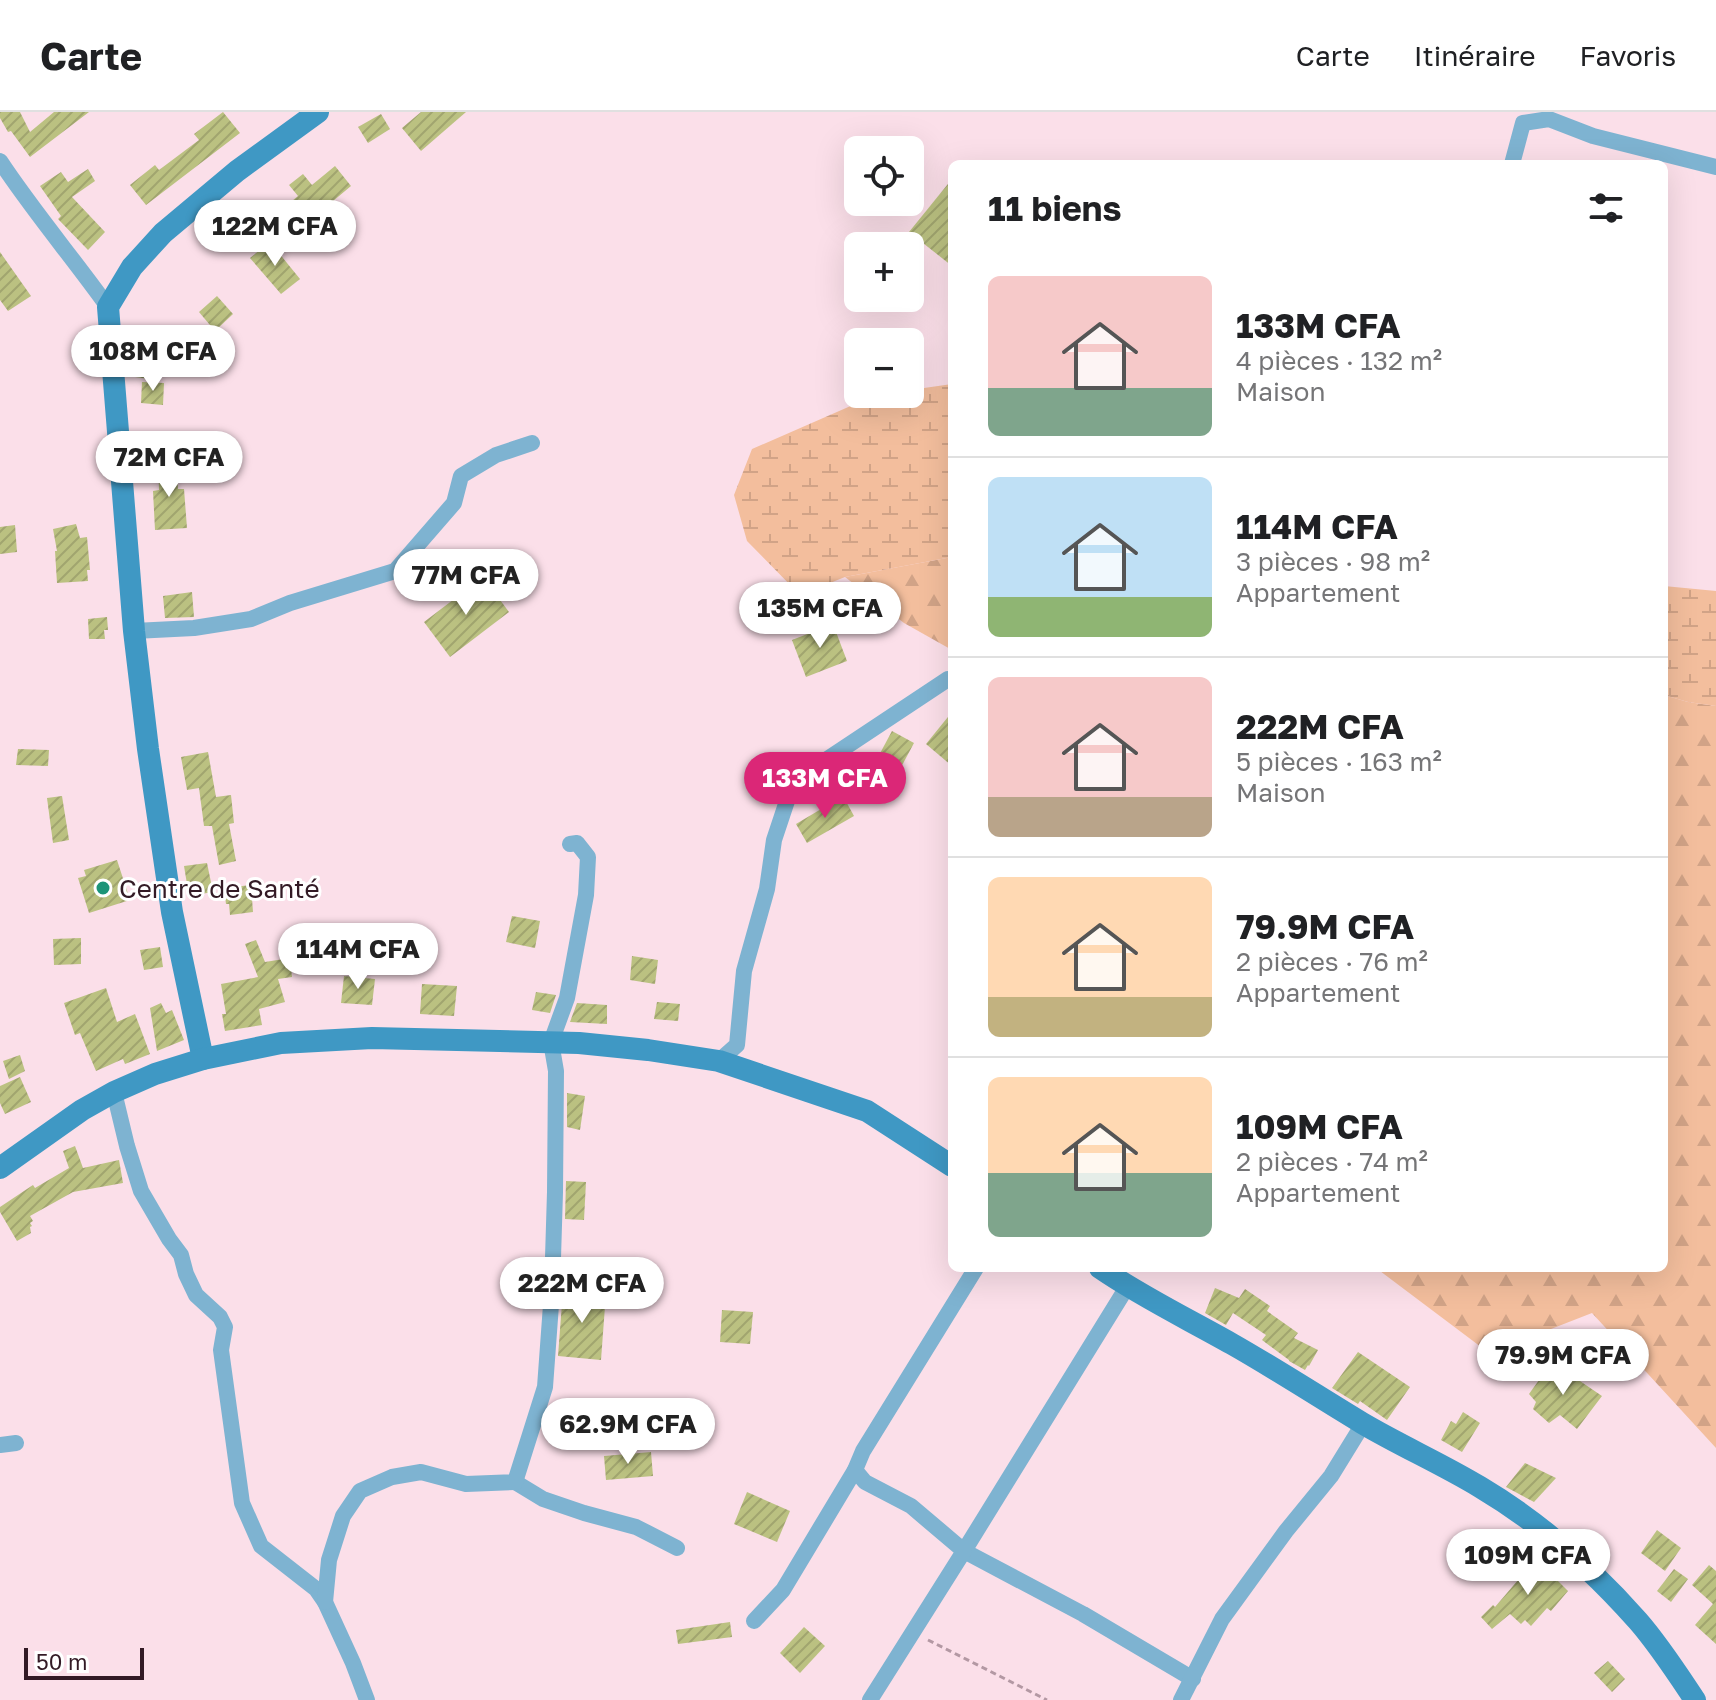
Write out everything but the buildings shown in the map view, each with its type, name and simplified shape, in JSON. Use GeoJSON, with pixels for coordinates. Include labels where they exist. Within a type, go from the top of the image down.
{"type":"FeatureCollection","features":[{"type":"Feature","properties":{"kind":"street"},"geometry":{"type":"LineString","coordinates":[[108,307],[132,267],[163,233],[237,171],[318,112]]}},
{"type":"Feature","properties":{"kind":"street"},"geometry":{"type":"LineString","coordinates":[[1513,160],[1523,123],[1549,119],[1593,136],[1716,167]]}},
{"type":"Feature","properties":{"kind":"street"},"geometry":{"type":"LineString","coordinates":[[0,161],[108,307],[134,631],[167,883],[203,1059]]}},
{"type":"Feature","properties":{"kind":"street"},"geometry":{"type":"LineString","coordinates":[[134,631],[194,628],[251,619],[290,603],[395,571],[454,503],[461,476],[496,455],[532,443]]}},
{"type":"Feature","properties":{"kind":"street"},"geometry":{"type":"LineString","coordinates":[[719,1061],[737,1045],[744,971],[767,889],[774,840],[788,798],[817,766],[948,679]]}},
{"type":"Feature","properties":{"kind":"street"},"geometry":{"type":"LineString","coordinates":[[515,1482],[545,1387],[555,1192],[556,1071],[551,1042],[567,998],[586,895],[588,857],[577,843],[570,844]]}},
{"type":"Feature","properties":{"kind":"street"},"geometry":{"type":"LineString","coordinates":[[0,1168],[82,1110],[155,1074],[203,1059],[281,1043],[372,1038],[551,1042],[648,1050],[719,1061],[867,1111],[948,1163]]}},
{"type":"Feature","properties":{"kind":"street"},"geometry":{"type":"LineString","coordinates":[[114,1092],[141,1191],[181,1255],[196,1295],[220,1317],[225,1327],[221,1350],[242,1503],[261,1546],[316,1589],[325,1602],[367,1700]]}},
{"type":"Feature","properties":{"kind":"street"},"geometry":{"type":"LineString","coordinates":[[754,1621],[783,1590],[855,1470],[863,1451],[974,1272]]}},
{"type":"Feature","properties":{"kind":"street"},"geometry":{"type":"LineString","coordinates":[[1106,1272],[1127,1287],[1260,1360],[1363,1424],[1482,1488],[1560,1545],[1611,1592],[1639,1623],[1695,1700]]}},
{"type":"Feature","properties":{"kind":"street"},"geometry":{"type":"LineString","coordinates":[[870,1700],[1127,1287]]}},
{"type":"Feature","properties":{"kind":"street"},"geometry":{"type":"LineString","coordinates":[[1181,1700],[1222,1619],[1286,1531],[1331,1476],[1363,1424]]}},
{"type":"Feature","properties":{"kind":"street"},"geometry":{"type":"LineString","coordinates":[[855,1470],[865,1482],[911,1506],[964,1551],[1083,1614],[1193,1679]]}},
{"type":"Feature","properties":{"kind":"street"},"geometry":{"type":"LineString","coordinates":[[325,1602],[329,1560],[343,1516],[360,1491],[392,1477],[421,1472],[466,1484],[515,1482],[543,1499],[636,1527],[677,1548]]}},
{"type":"Feature","properties":{"kind":"path"},"geometry":{"type":"LineString","coordinates":[[914,1633],[1047,1700]]}},
{"type":"Feature","properties":{"kind":"green space"},"geometry":{"type":"Polygon","coordinates":[[[948,385],[948,558],[845,577],[800,595],[747,541],[734,495],[752,449],[846,408],[924,408],[924,388],[948,385]]]}},
{"type":"Feature","properties":{"kind":"green space"},"geometry":{"type":"Polygon","coordinates":[[[948,558],[948,648],[904,623],[845,577],[948,558]]]}},
{"type":"Feature","properties":{"kind":"green space"},"geometry":{"type":"Polygon","coordinates":[[[1668,586],[1716,591],[1716,706],[1668,696],[1668,586]]]}},
{"type":"Feature","properties":{"kind":"green space"},"geometry":{"type":"Polygon","coordinates":[[[1668,696],[1716,706],[1716,1448],[1592,1313],[1489,1353],[1381,1272],[1668,1272],[1668,696]]]}},
{"type":"Feature","properties":{"kind":"place","name":"Centre de Santé"},"geometry":{"type":"Point","coordinates":[103,888]}}]}
